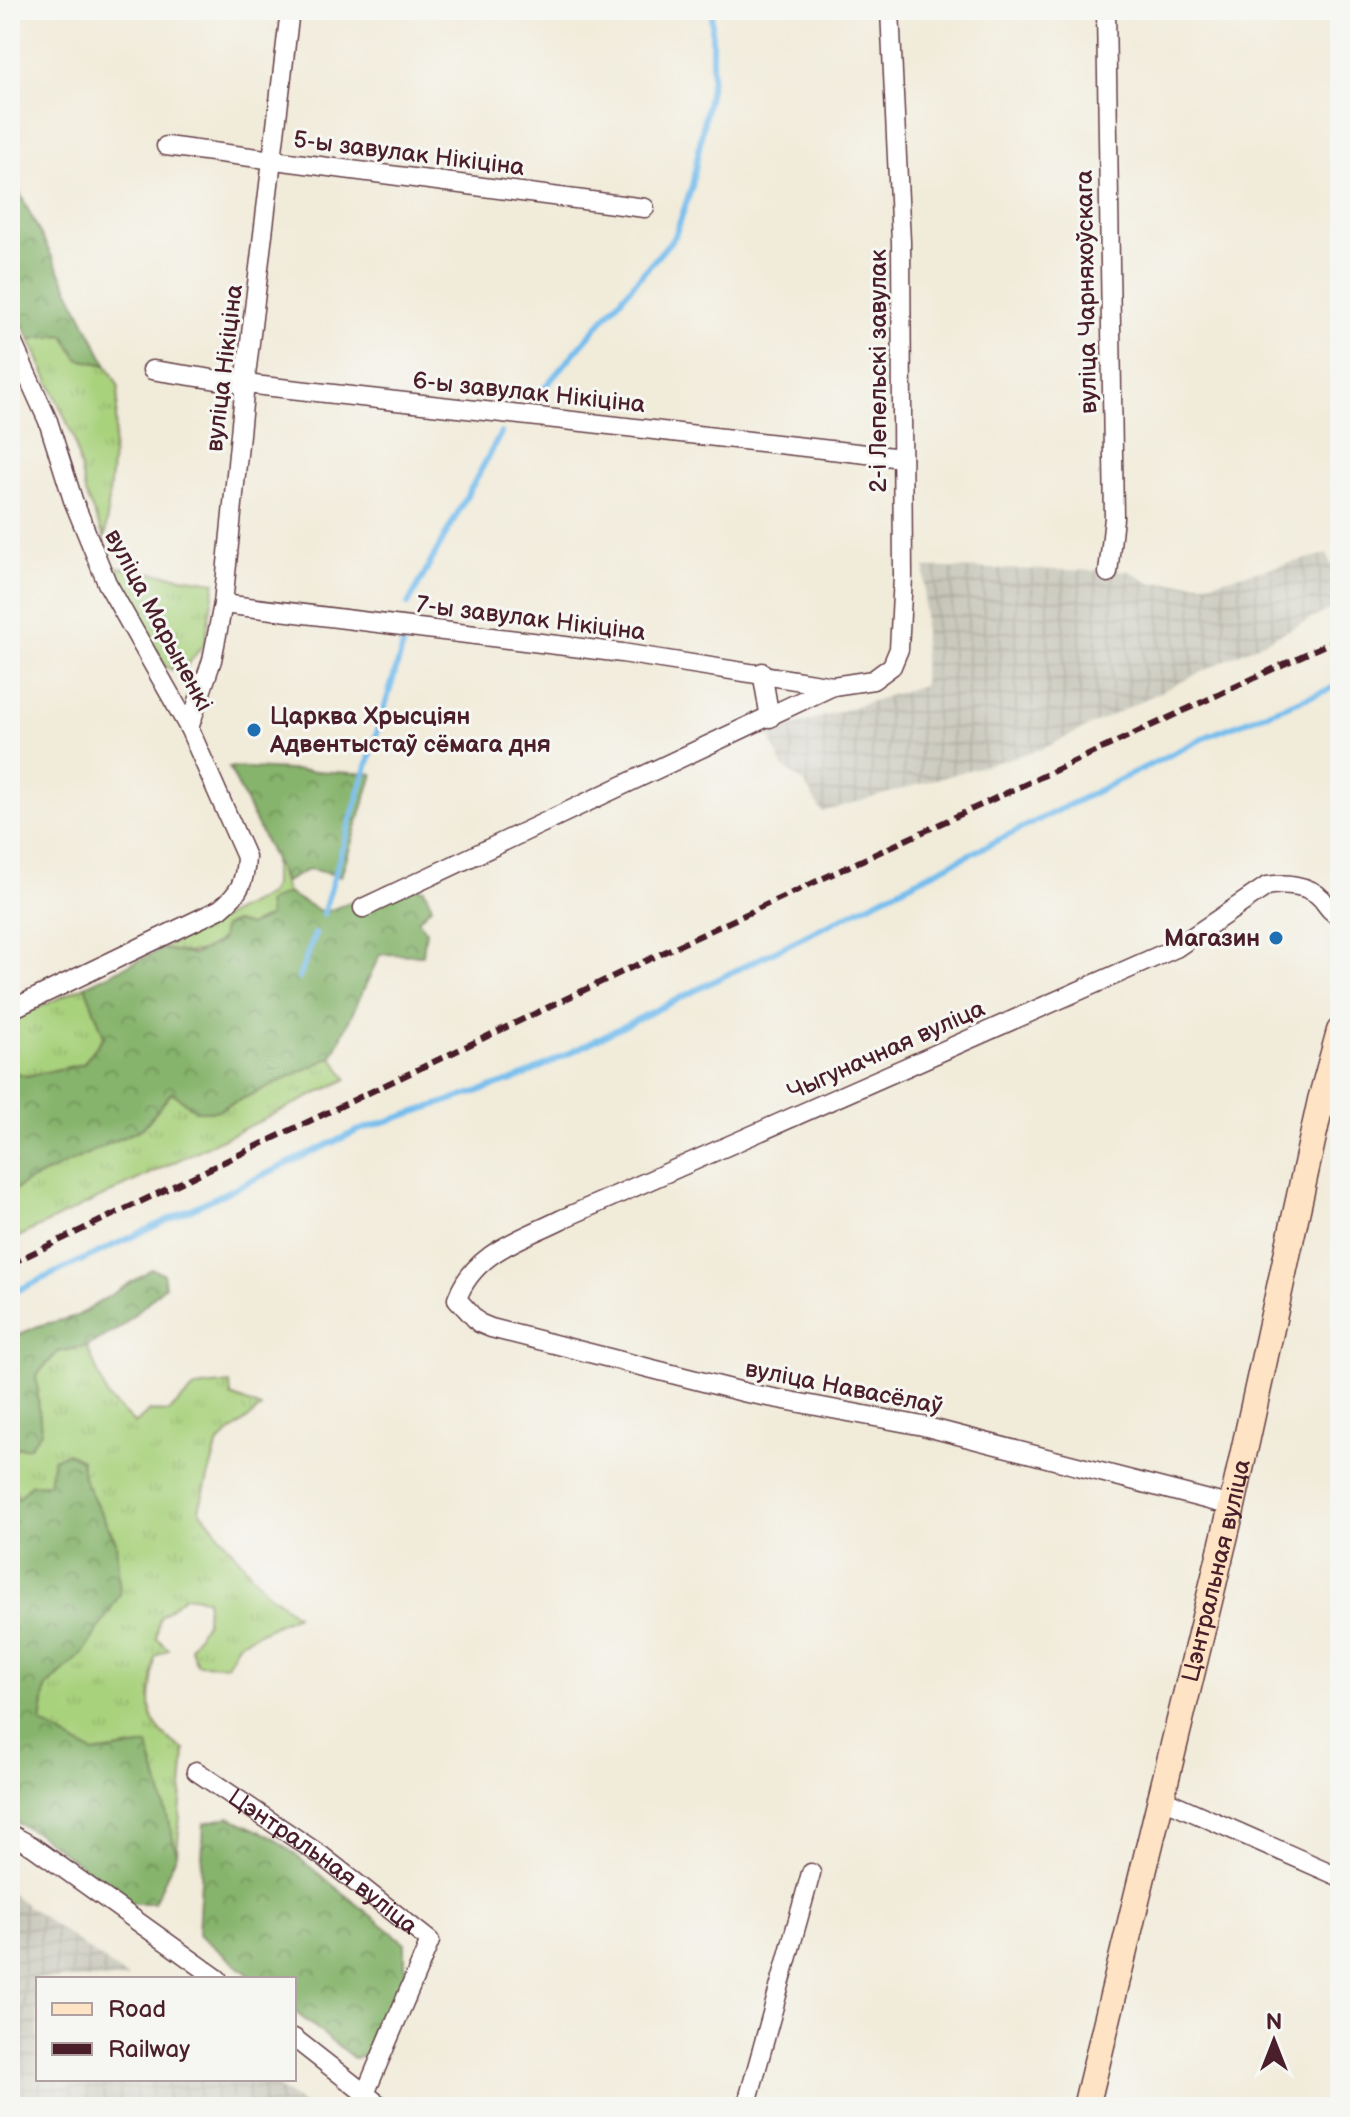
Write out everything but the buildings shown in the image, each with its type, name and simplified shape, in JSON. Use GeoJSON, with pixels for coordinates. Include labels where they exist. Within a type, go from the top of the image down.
{"type":"FeatureCollection","features":[{"type":"Feature","properties":{"kind":"street","name":"вуліца Нікіціна"},"geometry":{"type":"LineString","coordinates":[[189,728],[212,660],[223,604],[245,384],[290,10]]}},
{"type":"Feature","properties":{"kind":"street","name":"2-і Лепельскі завулак"},"geometry":{"type":"LineString","coordinates":[[833,686],[873,680],[892,666],[899,649],[903,577],[901,242],[890,10]]}},
{"type":"Feature","properties":{"kind":"street","name":"вуліца Чарняхоўскага"},"geometry":{"type":"LineString","coordinates":[[1106,10],[1114,518],[1108,573]]}},
{"type":"Feature","properties":{"kind":"street","name":"5-ы завулак Нікіціна"},"geometry":{"type":"LineString","coordinates":[[166,146],[645,208]]}},
{"type":"Feature","properties":{"kind":"street","name":"вуліца Марыненкі"},"geometry":{"type":"LineString","coordinates":[[10,337],[48,421],[73,500],[107,583],[189,728],[246,857],[245,880],[236,896],[220,909],[10,1010]]}},
{"type":"Feature","properties":{"kind":"street","name":"6-ы завулак Нікіціна"},"geometry":{"type":"LineString","coordinates":[[152,370],[245,384],[902,458]]}},
{"type":"Feature","properties":{"kind":"street","name":"7-ы завулак Нікіціна"},"geometry":{"type":"LineString","coordinates":[[223,604],[762,672],[833,686]]}},
{"type":"Feature","properties":{"kind":"street"},"geometry":{"type":"LineString","coordinates":[[762,672],[770,718]]}},
{"type":"Feature","properties":{"kind":"street"},"geometry":{"type":"LineString","coordinates":[[363,908],[833,686]]}},
{"type":"Feature","properties":{"kind":"street","name":"Чыгуначная вуліца"},"geometry":{"type":"LineString","coordinates":[[457,1299],[464,1280],[477,1263],[550,1225],[1176,948],[1267,886],[1283,883],[1313,891],[1330,912],[1340,917]]}},
{"type":"Feature","properties":{"kind":"street","name":"Цэнтральная вуліца"},"geometry":{"type":"LineString","coordinates":[[1086,2107],[1330,1106],[1340,1031]]}},
{"type":"Feature","properties":{"kind":"street","name":"вуліца Навасёлаў"},"geometry":{"type":"LineString","coordinates":[[457,1299],[479,1323],[491,1328],[747,1393],[923,1426],[1232,1506]]}},
{"type":"Feature","properties":{"kind":"street","name":"Цэнтральная вуліца"},"geometry":{"type":"LineString","coordinates":[[196,1771],[322,1856],[430,1941],[365,2094]]}},
{"type":"Feature","properties":{"kind":"street"},"geometry":{"type":"LineString","coordinates":[[1163,1799],[1340,1877]]}},
{"type":"Feature","properties":{"kind":"street"},"geometry":{"type":"LineString","coordinates":[[10,1834],[32,1846],[215,1977]]}},
{"type":"Feature","properties":{"kind":"street"},"geometry":{"type":"LineString","coordinates":[[746,2107],[811,1873]]}},
{"type":"Feature","properties":{"kind":"street"},"geometry":{"type":"LineString","coordinates":[[296,2040],[382,2107]]}},
{"type":"Feature","properties":{"kind":"shaded area"},"geometry":{"type":"Polygon","coordinates":[[[1327,554],[1340,585],[1340,605],[1042,749],[822,812],[804,783],[783,767],[768,734],[923,685],[925,568],[1129,571],[1150,583],[1207,583],[1327,554]]]}},
{"type":"Feature","properties":{"kind":"shaded area"},"geometry":{"type":"Polygon","coordinates":[[[10,1893],[126,1977],[36,1977],[36,2081],[270,2081],[305,2107],[10,2107],[10,1893]]]}},
{"type":"Feature","properties":{"kind":"green space"},"geometry":{"type":"Polygon","coordinates":[[[10,174],[107,365],[78,359],[64,335],[30,339],[10,299],[10,174]]]}},
{"type":"Feature","properties":{"kind":"green space"},"geometry":{"type":"Polygon","coordinates":[[[64,335],[78,359],[107,365],[119,387],[105,539],[86,496],[74,438],[30,339],[64,335]]]}},
{"type":"Feature","properties":{"kind":"green space"},"geometry":{"type":"Polygon","coordinates":[[[114,567],[215,582],[205,642],[186,667],[172,670],[165,666],[114,567]]]}},
{"type":"Feature","properties":{"kind":"green space"},"geometry":{"type":"Polygon","coordinates":[[[229,767],[373,774],[341,876],[309,869],[285,882],[229,767]]]}},
{"type":"Feature","properties":{"kind":"green space"},"geometry":{"type":"Polygon","coordinates":[[[274,858],[287,893],[268,902],[270,916],[249,926],[234,922],[219,941],[204,950],[185,952],[162,949],[268,895],[274,885],[274,858]]]}},
{"type":"Feature","properties":{"kind":"green space"},"geometry":{"type":"Polygon","coordinates":[[[390,885],[424,889],[432,906],[418,920],[426,930],[423,955],[380,954],[332,1057],[216,1111],[196,1111],[172,1092],[143,1128],[26,1182],[10,1193],[10,1071],[27,1076],[83,1064],[104,1036],[85,986],[162,949],[194,955],[221,941],[223,927],[234,922],[249,926],[269,917],[267,902],[287,893],[324,913],[390,885]]]}},
{"type":"Feature","properties":{"kind":"green space"},"geometry":{"type":"Polygon","coordinates":[[[85,986],[104,1036],[83,1064],[27,1076],[10,1071],[10,1021],[85,986]]]}},
{"type":"Feature","properties":{"kind":"green space"},"geometry":{"type":"Polygon","coordinates":[[[332,1057],[347,1079],[10,1241],[10,1193],[26,1182],[143,1128],[172,1092],[196,1111],[216,1111],[332,1057]]]}},
{"type":"Feature","properties":{"kind":"green space"},"geometry":{"type":"Polygon","coordinates":[[[152,1269],[163,1273],[165,1286],[120,1328],[87,1346],[58,1352],[36,1375],[41,1432],[29,1447],[10,1448],[10,1339],[38,1326],[77,1316],[152,1269]]]}},
{"type":"Feature","properties":{"kind":"green space"},"geometry":{"type":"Polygon","coordinates":[[[87,1346],[108,1398],[135,1424],[149,1411],[168,1412],[196,1387],[230,1383],[231,1396],[261,1408],[218,1443],[199,1509],[265,1591],[296,1615],[238,1643],[227,1665],[197,1664],[190,1647],[206,1622],[207,1599],[185,1596],[160,1617],[156,1638],[169,1649],[155,1657],[150,1700],[154,1721],[160,1731],[185,1750],[177,1854],[148,1745],[93,1753],[41,1723],[46,1687],[84,1652],[116,1542],[83,1478],[81,1460],[49,1484],[18,1499],[10,1478],[10,1448],[29,1447],[41,1432],[36,1375],[58,1352],[87,1346]]]}},
{"type":"Feature","properties":{"kind":"green space"},"geometry":{"type":"Polygon","coordinates":[[[67,1453],[81,1460],[83,1478],[116,1542],[120,1594],[84,1652],[46,1687],[41,1723],[93,1753],[148,1745],[177,1854],[154,1903],[132,1903],[37,1833],[10,1819],[10,1478],[18,1499],[30,1485],[49,1484],[53,1459],[67,1453]]]}},
{"type":"Feature","properties":{"kind":"green space"},"geometry":{"type":"Polygon","coordinates":[[[229,1817],[273,1837],[405,1943],[405,1979],[375,2051],[355,2059],[296,2013],[296,1977],[252,1977],[198,1934],[204,1823],[229,1817]]]}},
{"type":"Feature","properties":{"kind":"waterway"},"geometry":{"type":"LineString","coordinates":[[538,395],[675,236],[692,186],[712,77],[712,10]]}},
{"type":"Feature","properties":{"kind":"waterway"},"geometry":{"type":"LineString","coordinates":[[408,604],[501,433]]}},
{"type":"Feature","properties":{"kind":"waterway"},"geometry":{"type":"LineString","coordinates":[[323,914],[405,639]]}},
{"type":"Feature","properties":{"kind":"waterway"},"geometry":{"type":"LineString","coordinates":[[10,1294],[357,1131],[519,1078],[1210,735],[1340,685]]}},
{"type":"Feature","properties":{"kind":"waterway"},"geometry":{"type":"LineString","coordinates":[[299,978],[315,934]]}},
{"type":"Feature","properties":{"kind":"railway"},"geometry":{"type":"LineString","coordinates":[[10,1264],[643,962],[1340,638]]}},
{"type":"Feature","properties":{"kind":"place","name":"Царква Хрысціян Адвентыстаў сёмага дня"},"geometry":{"type":"Point","coordinates":[254,730]}},
{"type":"Feature","properties":{"kind":"place","name":"Магазин"},"geometry":{"type":"Point","coordinates":[1276,938]}}]}
